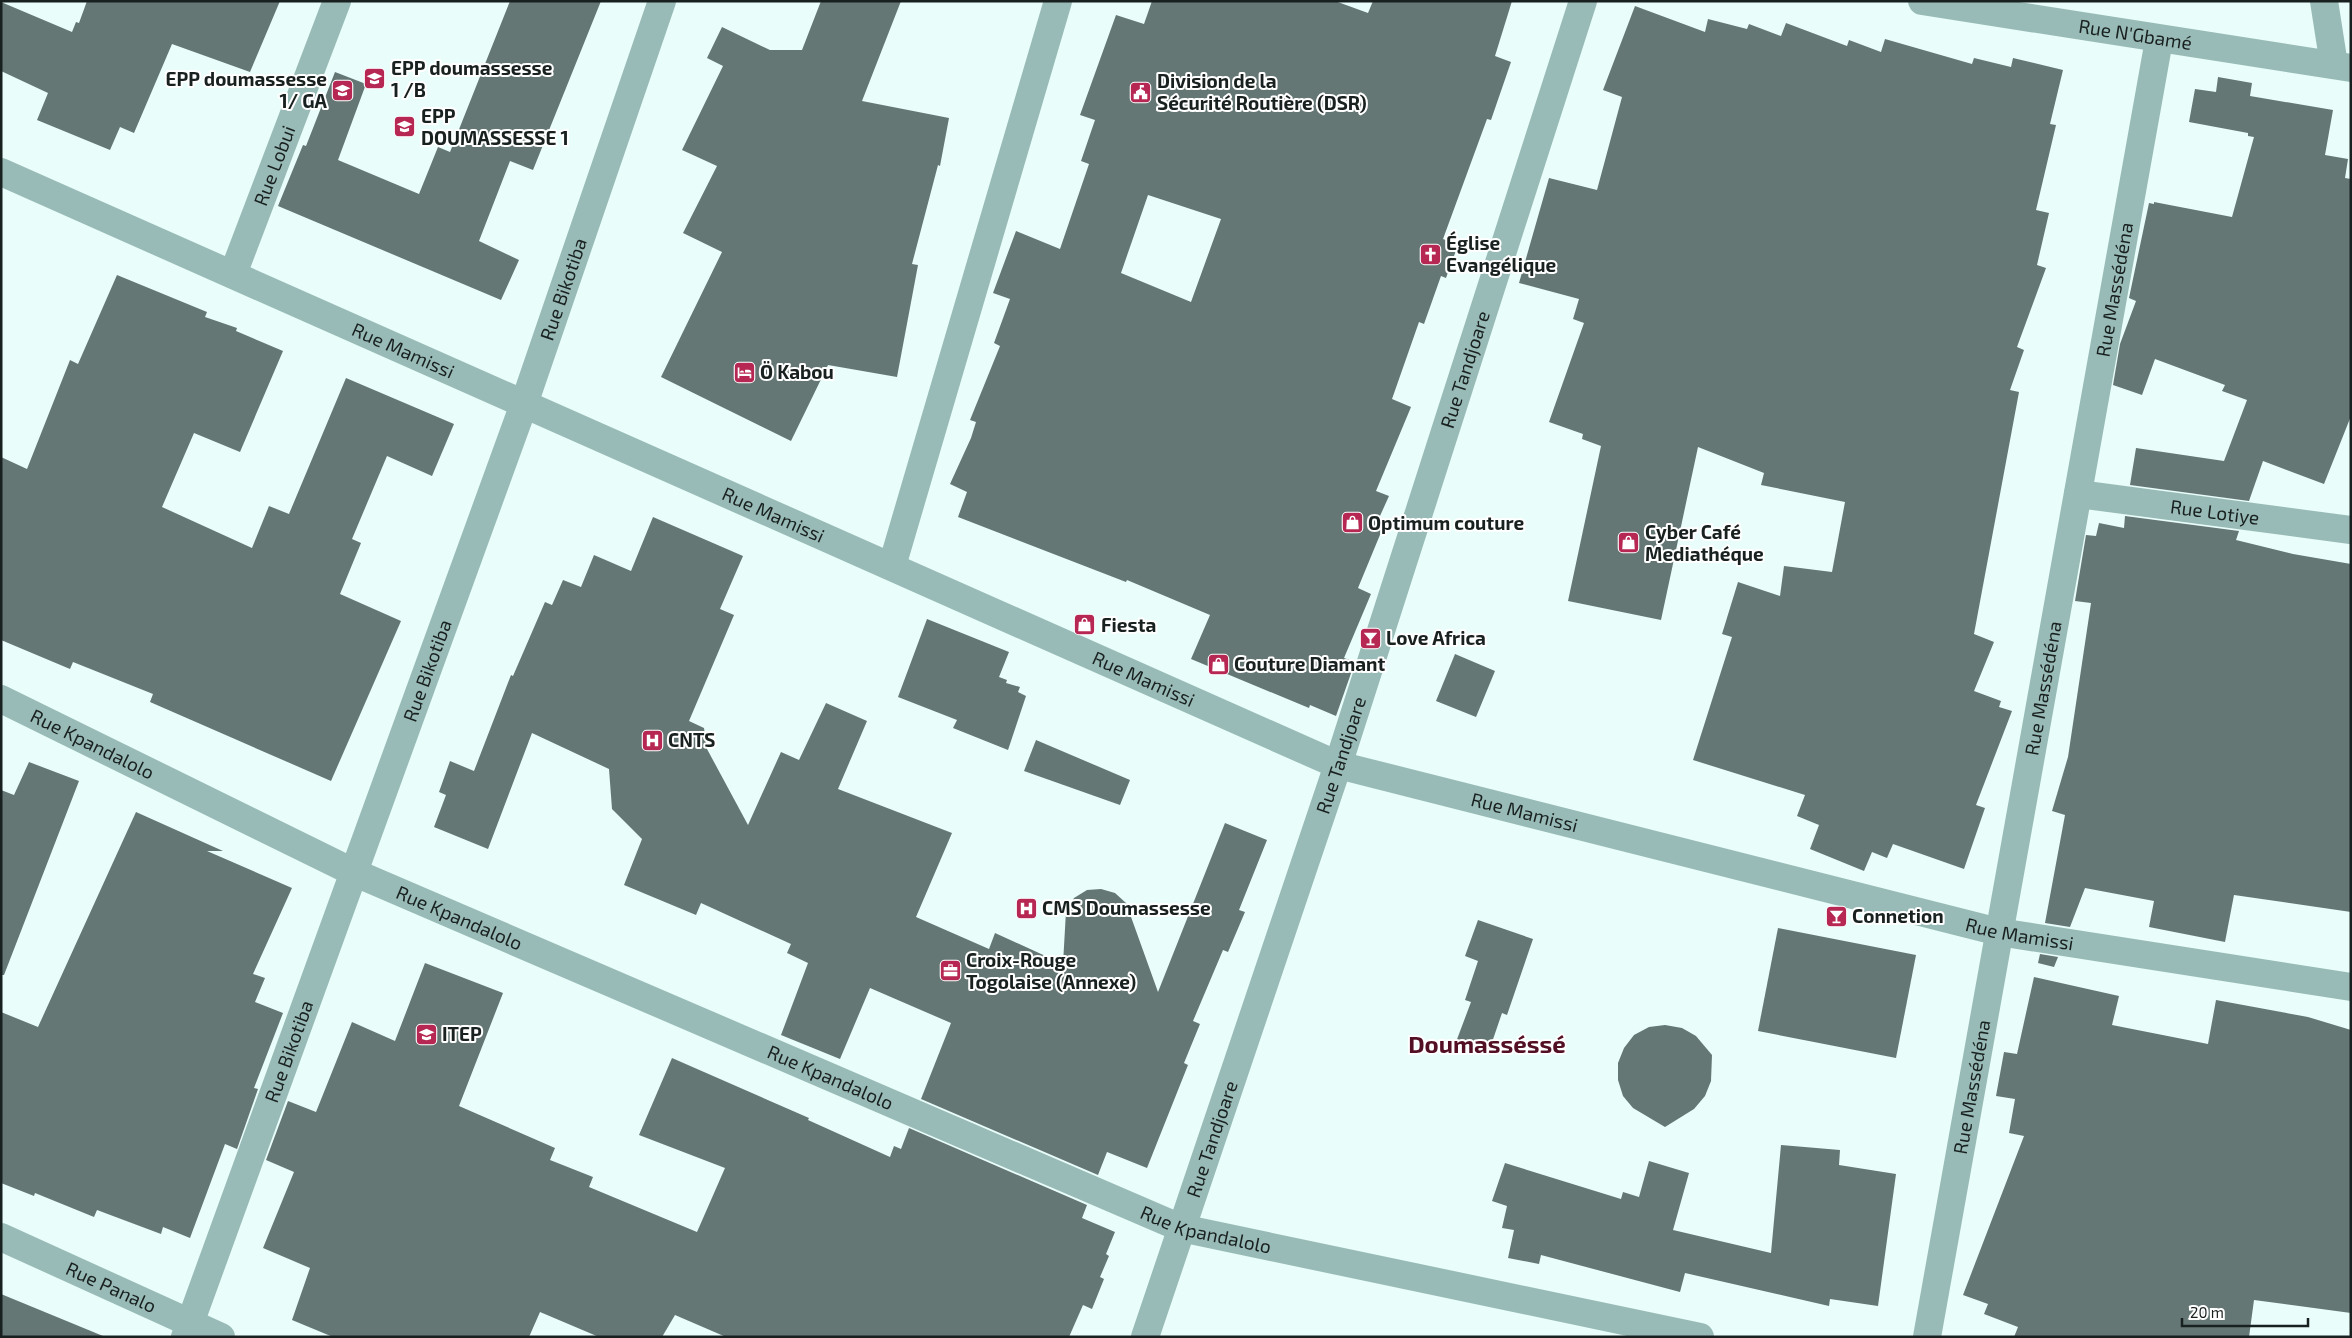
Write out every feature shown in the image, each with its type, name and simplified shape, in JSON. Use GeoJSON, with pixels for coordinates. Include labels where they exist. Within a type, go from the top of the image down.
{"type":"FeatureCollection","features":[{"type":"Feature","properties":{"kind":"street","name":"Rue Lobui"},"geometry":{"type":"LineString","coordinates":[[233,274],[337,1]]}},
{"type":"Feature","properties":{"kind":"street","name":"Rue Bikotiba"},"geometry":{"type":"LineString","coordinates":[[188,1330],[524,404],[662,1]]}},
{"type":"Feature","properties":{"kind":"street"},"geometry":{"type":"LineString","coordinates":[[892,566],[1058,1]]}},
{"type":"Feature","properties":{"kind":"street","name":"Rue Tandjoare"},"geometry":{"type":"LineString","coordinates":[[1146,1337],[1338,764],[1584,1]]}},
{"type":"Feature","properties":{"kind":"street","name":"Rue N'Gbamé"},"geometry":{"type":"LineString","coordinates":[[1922,1],[2160,40],[2342,66]]}},
{"type":"Feature","properties":{"kind":"street"},"geometry":{"type":"LineString","coordinates":[[2324,1],[2342,66]]}},
{"type":"Feature","properties":{"kind":"street","name":"Rue Massédéna"},"geometry":{"type":"LineString","coordinates":[[1928,1337],[2160,40]]}},
{"type":"Feature","properties":{"kind":"street","name":"Rue Mamissi"},"geometry":{"type":"LineString","coordinates":[[1,172],[1338,764],[1999,932],[2351,987]]}},
{"type":"Feature","properties":{"kind":"street","name":"Rue Lotiye"},"geometry":{"type":"LineString","coordinates":[[2078,494],[2351,530]]}},
{"type":"Feature","properties":{"kind":"street","name":"Rue Kpandalolo"},"geometry":{"type":"LineString","coordinates":[[1,699],[353,872],[1181,1228],[1700,1337]]}},
{"type":"Feature","properties":{"kind":"street","name":"Rue Panalo"},"geometry":{"type":"LineString","coordinates":[[1,1237],[188,1330],[221,1337]]}},
{"type":"Feature","properties":{"kind":"building"},"geometry":{"type":"Polygon","coordinates":[[[87,1],[280,1],[250,72],[172,44],[134,133],[120,127],[110,150],[37,120],[48,93],[1,71],[1,2],[72,32],[76,22],[79,23],[87,1]]]}},
{"type":"Feature","properties":{"kind":"building"},"geometry":{"type":"Polygon","coordinates":[[[510,1],[601,1],[533,170],[510,161],[479,241],[519,260],[501,300],[278,206],[303,145],[306,146],[335,72],[366,84],[338,160],[419,194],[438,147],[450,152],[510,1]]]}},
{"type":"Feature","properties":{"kind":"building"},"geometry":{"type":"Polygon","coordinates":[[[821,1],[901,1],[862,101],[949,118],[940,166],[938,165],[912,264],[918,265],[897,377],[828,365],[791,441],[661,377],[722,252],[683,233],[717,166],[682,150],[723,66],[707,58],[722,27],[770,50],[802,50],[821,1]]]}},
{"type":"Feature","properties":{"kind":"building"},"geometry":{"type":"Polygon","coordinates":[[[1152,1],[1335,1],[1368,13],[1373,1],[1512,1],[1495,56],[1511,62],[1491,120],[1487,119],[1443,239],[1458,245],[1446,278],[1441,276],[1424,324],[1419,322],[1392,399],[1411,407],[1376,491],[1389,496],[1375,527],[1382,530],[1358,588],[1371,594],[1344,658],[1355,662],[1336,716],[1310,705],[1309,708],[1191,659],[1210,615],[1127,580],[1126,582],[958,517],[967,492],[950,484],[971,438],[976,422],[970,420],[1000,346],[994,343],[1010,299],[993,293],[1016,231],[1060,249],[1089,164],[1081,161],[1095,120],[1080,115],[1116,15],[1144,24],[1152,1]],[[1148,195],[1121,273],[1191,302],[1221,219],[1148,195]]]}},
{"type":"Feature","properties":{"kind":"building"},"geometry":{"type":"Polygon","coordinates":[[[1635,6],[1705,32],[1708,19],[1747,29],[1749,24],[1781,36],[1786,23],[1847,46],[1849,40],[1881,52],[1885,39],[1972,64],[1974,58],[2011,67],[2013,58],[2063,70],[2050,124],[2056,125],[2036,210],[2049,213],[2037,265],[2046,268],[2017,347],[2024,350],[2010,390],[2019,392],[1974,634],[1994,642],[1974,691],[2001,701],[1999,707],[2012,711],[1976,805],[1985,808],[1964,869],[1893,844],[1887,858],[1872,852],[1864,871],[1810,849],[1819,825],[1797,816],[1805,795],[1693,760],[1732,637],[1722,634],[1738,582],[1780,596],[1784,566],[1832,572],[1845,502],[1761,485],[1764,473],[1698,447],[1661,620],[1568,601],[1601,446],[1582,439],[1583,434],[1549,422],[1584,323],[1573,319],[1579,299],[1519,283],[1549,178],[1597,190],[1622,97],[1603,90],[1635,6]]]}},
{"type":"Feature","properties":{"kind":"building"},"geometry":{"type":"Polygon","coordinates":[[[2218,77],[2252,83],[2250,96],[2333,110],[2325,155],[2348,159],[2345,178],[2351,179],[2351,416],[2324,484],[2263,461],[2249,501],[2130,485],[2136,448],[2224,461],[2247,400],[2222,391],[2225,385],[2155,359],[2142,395],[2113,385],[2120,344],[2136,301],[2129,298],[2149,203],[2154,204],[2154,202],[2232,217],[2254,137],[2248,136],[2248,133],[2189,122],[2195,89],[2216,92],[2218,77]]]}},
{"type":"Feature","properties":{"kind":"building"},"geometry":{"type":"Polygon","coordinates":[[[117,275],[207,312],[205,317],[237,328],[236,331],[283,351],[240,452],[194,433],[162,507],[252,548],[269,506],[289,514],[346,378],[454,424],[432,476],[387,456],[352,539],[361,543],[340,594],[401,621],[331,781],[150,702],[153,694],[73,662],[70,669],[1,640],[1,457],[27,469],[70,360],[78,364],[117,275]]]}},
{"type":"Feature","properties":{"kind":"building"},"geometry":{"type":"Polygon","coordinates":[[[2125,516],[2239,531],[2236,540],[2293,554],[2351,564],[2351,912],[2234,895],[2225,942],[2149,927],[2154,901],[2085,888],[2070,927],[2045,923],[2065,815],[2052,811],[2068,757],[2091,603],[2075,601],[2086,535],[2096,536],[2099,523],[2124,528],[2125,516]]]}},
{"type":"Feature","properties":{"kind":"building"},"geometry":{"type":"Polygon","coordinates":[[[653,517],[743,556],[720,609],[734,615],[689,721],[704,728],[707,749],[748,825],[781,752],[799,760],[826,703],[867,721],[838,789],[952,833],[916,917],[989,949],[995,933],[1063,964],[1066,911],[1074,898],[1087,890],[1101,889],[1115,893],[1126,903],[1158,992],[1225,823],[1267,840],[1239,910],[1245,912],[1228,952],[1223,950],[1193,1021],[1200,1024],[1184,1063],[1188,1065],[1147,1168],[1107,1152],[1098,1175],[921,1099],[951,1023],[870,988],[840,1059],[781,1035],[808,963],[787,953],[791,944],[701,903],[696,915],[624,885],[642,839],[612,809],[609,769],[532,733],[488,849],[434,827],[446,795],[439,792],[450,761],[474,771],[511,675],[513,676],[545,602],[552,605],[563,580],[581,587],[594,555],[631,571],[653,517]]]}},
{"type":"Feature","properties":{"kind":"building"},"geometry":{"type":"Polygon","coordinates":[[[927,619],[1009,652],[999,677],[1007,680],[1006,683],[1020,687],[1018,692],[1026,696],[1008,750],[953,728],[957,720],[898,697],[927,619]]]}},
{"type":"Feature","properties":{"kind":"building"},"geometry":{"type":"Polygon","coordinates":[[[1455,654],[1495,671],[1476,717],[1436,701],[1455,654]]]}},
{"type":"Feature","properties":{"kind":"building"},"geometry":{"type":"Polygon","coordinates":[[[1036,740],[1130,780],[1120,805],[1024,771],[1036,740]]]}},
{"type":"Feature","properties":{"kind":"building"},"geometry":{"type":"Polygon","coordinates":[[[29,762],[79,781],[4,975],[1,975],[1,790],[14,795],[29,762]]]}},
{"type":"Feature","properties":{"kind":"building"},"geometry":{"type":"Polygon","coordinates":[[[136,812],[223,851],[207,851],[292,888],[253,974],[265,978],[255,1002],[283,1013],[254,1088],[258,1089],[237,1149],[225,1144],[190,1238],[163,1227],[161,1234],[97,1210],[94,1217],[35,1193],[34,1196],[1,1183],[1,1012],[38,1027],[136,812]]]}},
{"type":"Feature","properties":{"kind":"building"},"geometry":{"type":"Polygon","coordinates":[[[1478,920],[1533,939],[1507,1015],[1502,1013],[1488,1054],[1456,1042],[1471,1002],[1465,1000],[1478,961],[1465,956],[1478,920]]]}},
{"type":"Feature","properties":{"kind":"building"},"geometry":{"type":"Polygon","coordinates":[[[1778,928],[1916,955],[1896,1058],[1758,1031],[1778,928]]]}},
{"type":"Feature","properties":{"kind":"building"},"geometry":{"type":"Polygon","coordinates":[[[2040,954],[2058,957],[2054,967],[2038,963],[2040,954]]]}},
{"type":"Feature","properties":{"kind":"building"},"geometry":{"type":"Polygon","coordinates":[[[425,963],[503,993],[459,1106],[555,1148],[550,1160],[593,1177],[589,1187],[697,1232],[725,1168],[639,1135],[672,1058],[809,1118],[808,1120],[890,1157],[894,1146],[901,1149],[909,1128],[1087,1205],[1082,1218],[1115,1232],[1106,1254],[1109,1256],[1100,1277],[1104,1279],[1092,1309],[1083,1305],[1069,1337],[726,1337],[675,1315],[662,1337],[599,1337],[540,1312],[529,1337],[333,1337],[292,1320],[310,1268],[263,1248],[294,1172],[266,1160],[288,1101],[316,1112],[352,1022],[395,1041],[425,963]]]}},
{"type":"Feature","properties":{"kind":"building"},"geometry":{"type":"Polygon","coordinates":[[[2034,977],[2119,996],[2112,1025],[2208,1044],[2216,1000],[2308,1017],[2351,1030],[2351,1313],[2254,1300],[2249,1337],[2014,1337],[2018,1327],[1984,1314],[1988,1304],[1963,1295],[2024,1136],[2009,1133],[2015,1099],[1996,1096],[2004,1052],[2017,1054],[2034,977]]]}},
{"type":"Feature","properties":{"kind":"building"},"geometry":{"type":"Polygon","coordinates":[[[1665,1025],[1682,1028],[1696,1036],[1712,1055],[1711,1081],[1705,1096],[1694,1109],[1665,1127],[1633,1108],[1623,1096],[1618,1080],[1618,1063],[1624,1048],[1634,1035],[1649,1027],[1665,1025]]]}},
{"type":"Feature","properties":{"kind":"building"},"geometry":{"type":"Polygon","coordinates":[[[1781,1145],[1840,1150],[1839,1165],[1896,1174],[1878,1306],[1830,1299],[1829,1306],[1685,1273],[1680,1292],[1541,1255],[1539,1264],[1508,1258],[1514,1230],[1502,1228],[1507,1206],[1492,1201],[1505,1163],[1621,1199],[1623,1192],[1639,1197],[1649,1161],[1689,1173],[1673,1230],[1771,1253],[1781,1145]]]}},
{"type":"Feature","properties":{"kind":"building"},"geometry":{"type":"Polygon","coordinates":[[[1,1294],[103,1336],[103,1337],[1,1337],[1,1294]]]}},
{"type":"Feature","properties":{"kind":"place","name":"EPP doumassesse 1 /B"},"geometry":{"type":"Point","coordinates":[375,79]}},
{"type":"Feature","properties":{"kind":"place","name":"EPP doumassesse 1/ GA"},"geometry":{"type":"Point","coordinates":[343,90]}},
{"type":"Feature","properties":{"kind":"place","name":"Division de la Sécurité Routière (DSR)"},"geometry":{"type":"Point","coordinates":[1141,92]}},
{"type":"Feature","properties":{"kind":"place","name":"EPP DOUMASSESSE 1"},"geometry":{"type":"Point","coordinates":[405,127]}},
{"type":"Feature","properties":{"kind":"place","name":"Église Evangélique"},"geometry":{"type":"Point","coordinates":[1430,254]}},
{"type":"Feature","properties":{"kind":"place","name":"Ö Kabou"},"geometry":{"type":"Point","coordinates":[744,372]}},
{"type":"Feature","properties":{"kind":"place","name":"Optimum couture"},"geometry":{"type":"Point","coordinates":[1352,523]}},
{"type":"Feature","properties":{"kind":"place","name":"Cyber Café Mediathéque"},"geometry":{"type":"Point","coordinates":[1629,543]}},
{"type":"Feature","properties":{"kind":"place","name":"Fiesta"},"geometry":{"type":"Point","coordinates":[1085,625]}},
{"type":"Feature","properties":{"kind":"place","name":"Love Africa"},"geometry":{"type":"Point","coordinates":[1370,638]}},
{"type":"Feature","properties":{"kind":"place","name":"Couture Diamant"},"geometry":{"type":"Point","coordinates":[1218,664]}},
{"type":"Feature","properties":{"kind":"place","name":"CNTS"},"geometry":{"type":"Point","coordinates":[652,740]}},
{"type":"Feature","properties":{"kind":"place","name":"CMS Doumassesse"},"geometry":{"type":"Point","coordinates":[1026,908]}},
{"type":"Feature","properties":{"kind":"place","name":"Connetion"},"geometry":{"type":"Point","coordinates":[1836,916]}},
{"type":"Feature","properties":{"kind":"place","name":"Croix-Rouge Togolaise (Annexe)"},"geometry":{"type":"Point","coordinates":[950,971]}},
{"type":"Feature","properties":{"kind":"place","name":"ITEP"},"geometry":{"type":"Point","coordinates":[426,1034]}},
{"type":"Feature","properties":{"kind":"district","name":"Doumasséssé"},"geometry":{"type":"Point","coordinates":[1487,1045]}}]}
